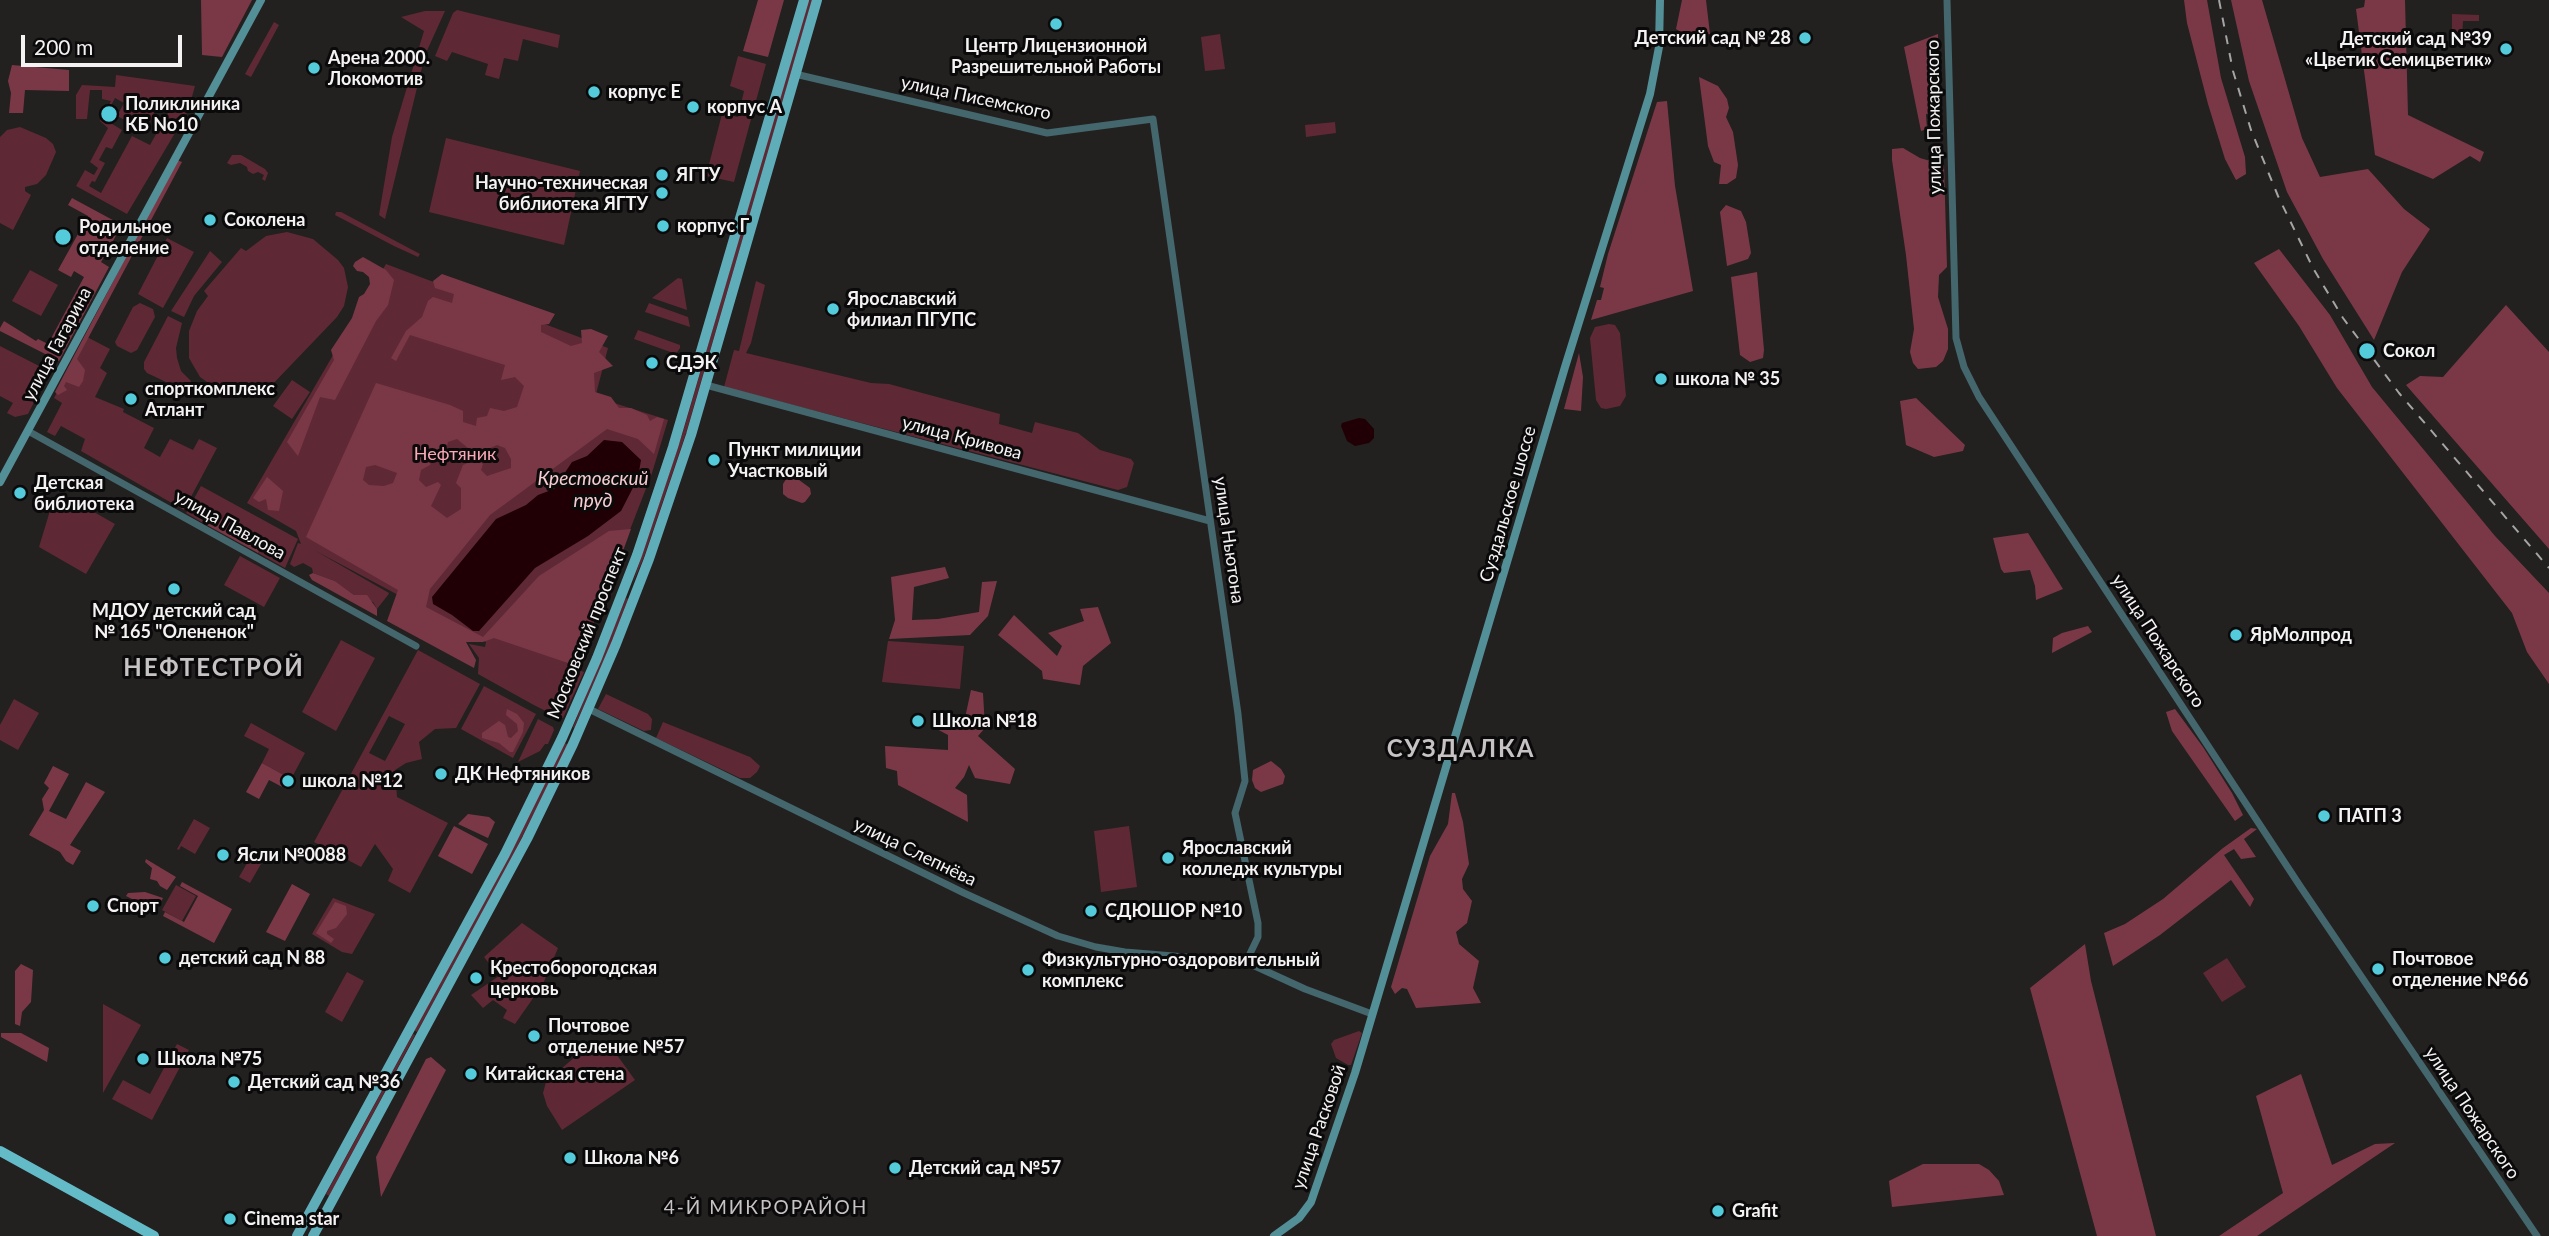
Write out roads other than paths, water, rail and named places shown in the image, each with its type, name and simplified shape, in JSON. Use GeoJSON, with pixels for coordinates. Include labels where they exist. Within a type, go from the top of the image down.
{"type":"FeatureCollection","features":[{"type":"Feature","properties":{"kind":"highway"},"geometry":{"type":"LineString","coordinates":[[0,1151],[154,1236]]}},
{"type":"Feature","properties":{"kind":"main road","name":"улица Гагарина"},"geometry":{"type":"LineString","coordinates":[[0,482],[261,0]]}},
{"type":"Feature","properties":{"kind":"main road","name":"Московский проспект"},"geometry":{"type":"LineString","coordinates":[[297,1236],[499,863],[566,728],[624,588],[680,426],[804,0]]}},
{"type":"Feature","properties":{"kind":"main road","name":"Московский проспект"},"geometry":{"type":"LineString","coordinates":[[313,1236],[516,859],[589,709],[636,593],[680,469],[817,0]]}},
{"type":"Feature","properties":{"kind":"main road","name":"Суздальское шоссе"},"geometry":{"type":"LineString","coordinates":[[1372,1014],[1565,367],[1650,94],[1659,47],[1660,0]]}},
{"type":"Feature","properties":{"kind":"main road"},"geometry":{"type":"LineString","coordinates":[[624,588],[636,593]]}},
{"type":"Feature","properties":{"kind":"main road","name":"улица Расковой"},"geometry":{"type":"LineString","coordinates":[[1274,1236],[1299,1218],[1311,1202],[1372,1014]]}},
{"type":"Feature","properties":{"kind":"main road"},"geometry":{"type":"LineString","coordinates":[[320,1196],[331,1202]]}},
{"type":"Feature","properties":{"kind":"main road"},"geometry":{"type":"LineString","coordinates":[[308,1217],[319,1224]]}},
{"type":"Feature","properties":{"kind":"street","name":"улица Пожарского"},"geometry":{"type":"LineString","coordinates":[[1947,0],[1955,338],[1964,367],[1979,397],[2300,886],[2536,1236]]}},
{"type":"Feature","properties":{"kind":"street","name":"улица Писемского"},"geometry":{"type":"LineString","coordinates":[[795,74],[1047,133],[1153,119]]}},
{"type":"Feature","properties":{"kind":"street","name":"улица Ньютона"},"geometry":{"type":"LineString","coordinates":[[1153,119],[1238,714],[1245,781],[1235,813],[1258,923],[1258,937],[1246,962]]}},
{"type":"Feature","properties":{"kind":"street","name":"улица Кривова"},"geometry":{"type":"LineString","coordinates":[[706,386],[1210,521]]}},
{"type":"Feature","properties":{"kind":"street","name":"улица Павлова"},"geometry":{"type":"LineString","coordinates":[[28,431],[416,646]]}},
{"type":"Feature","properties":{"kind":"street","name":"улица Слепнёва"},"geometry":{"type":"LineString","coordinates":[[589,709],[1058,936],[1125,952],[1246,962],[1305,989],[1372,1014]]}},
{"type":"Feature","properties":{"kind":"street"},"geometry":{"type":"LineString","coordinates":[[566,728],[578,734]]}},
{"type":"Feature","properties":{"kind":"water"},"geometry":{"type":"Polygon","coordinates":[[[1365,419],[1374,429],[1374,438],[1369,443],[1355,446],[1347,441],[1341,426],[1342,423],[1365,419]]]}},
{"type":"Feature","properties":{"kind":"water","name":"Крестовский пруд"},"geometry":{"type":"Polygon","coordinates":[[[604,440],[622,442],[641,460],[638,478],[621,511],[588,536],[535,568],[479,631],[473,631],[433,604],[432,597],[496,519],[554,489],[572,462],[587,456],[604,440]]]}},
{"type":"Feature","properties":{"kind":"railway"},"geometry":{"type":"LineString","coordinates":[[2219,0],[2233,71],[2251,130],[2278,196],[2313,268],[2343,318],[2399,393],[2549,568]]}},
{"type":"Feature","properties":{"kind":"place","name":"Центр Лицензионной Разрешительной Работы"},"geometry":{"type":"Point","coordinates":[1056,24]}},
{"type":"Feature","properties":{"kind":"place","name":"Детский сад № 28"},"geometry":{"type":"Point","coordinates":[1805,38]}},
{"type":"Feature","properties":{"kind":"place","name":"Детский сад №39 «Цветик Семицветик»"},"geometry":{"type":"Point","coordinates":[2506,49]}},
{"type":"Feature","properties":{"kind":"place","name":"Арена 2000. Локомотив"},"geometry":{"type":"Point","coordinates":[314,68]}},
{"type":"Feature","properties":{"kind":"place","name":"корпус Е"},"geometry":{"type":"Point","coordinates":[594,92]}},
{"type":"Feature","properties":{"kind":"place","name":"корпус А"},"geometry":{"type":"Point","coordinates":[693,107]}},
{"type":"Feature","properties":{"kind":"place","name":"Поликлиника КБ No10"},"geometry":{"type":"Point","coordinates":[109,114]}},
{"type":"Feature","properties":{"kind":"place","name":"ЯГТУ"},"geometry":{"type":"Point","coordinates":[662,175]}},
{"type":"Feature","properties":{"kind":"place","name":"Научно-техническая библиотека ЯГТУ"},"geometry":{"type":"Point","coordinates":[662,193]}},
{"type":"Feature","properties":{"kind":"place","name":"Соколена"},"geometry":{"type":"Point","coordinates":[210,220]}},
{"type":"Feature","properties":{"kind":"place","name":"корпус Г"},"geometry":{"type":"Point","coordinates":[663,226]}},
{"type":"Feature","properties":{"kind":"place","name":"Родильное отделение"},"geometry":{"type":"Point","coordinates":[63,237]}},
{"type":"Feature","properties":{"kind":"place","name":"Ярославский филиал ПГУПС"},"geometry":{"type":"Point","coordinates":[833,309]}},
{"type":"Feature","properties":{"kind":"place","name":"Сокол"},"geometry":{"type":"Point","coordinates":[2367,351]}},
{"type":"Feature","properties":{"kind":"place","name":"СДЭК"},"geometry":{"type":"Point","coordinates":[652,363]}},
{"type":"Feature","properties":{"kind":"place","name":"школа № 35"},"geometry":{"type":"Point","coordinates":[1661,379]}},
{"type":"Feature","properties":{"kind":"place","name":"спорткомплекс Атлант"},"geometry":{"type":"Point","coordinates":[131,399]}},
{"type":"Feature","properties":{"kind":"place","name":"Пункт милиции Участковый"},"geometry":{"type":"Point","coordinates":[714,460]}},
{"type":"Feature","properties":{"kind":"place","name":"Детская библиотека"},"geometry":{"type":"Point","coordinates":[20,493]}},
{"type":"Feature","properties":{"kind":"place","name":"МДОУ детский сад № 165 \"Олененок\""},"geometry":{"type":"Point","coordinates":[174,589]}},
{"type":"Feature","properties":{"kind":"place","name":"ЯрМолпрод"},"geometry":{"type":"Point","coordinates":[2236,635]}},
{"type":"Feature","properties":{"kind":"place","name":"Школа №18"},"geometry":{"type":"Point","coordinates":[918,721]}},
{"type":"Feature","properties":{"kind":"place","name":"ДК Нефтяников"},"geometry":{"type":"Point","coordinates":[441,774]}},
{"type":"Feature","properties":{"kind":"place","name":"школа №12"},"geometry":{"type":"Point","coordinates":[288,781]}},
{"type":"Feature","properties":{"kind":"place","name":"ПАТП 3"},"geometry":{"type":"Point","coordinates":[2324,816]}},
{"type":"Feature","properties":{"kind":"place","name":"Ясли №0088"},"geometry":{"type":"Point","coordinates":[223,855]}},
{"type":"Feature","properties":{"kind":"place","name":"Ярославский колледж культуры"},"geometry":{"type":"Point","coordinates":[1168,858]}},
{"type":"Feature","properties":{"kind":"place","name":"Спорт"},"geometry":{"type":"Point","coordinates":[93,906]}},
{"type":"Feature","properties":{"kind":"place","name":"СДЮШОР №10"},"geometry":{"type":"Point","coordinates":[1091,911]}},
{"type":"Feature","properties":{"kind":"place","name":"детский сад N 88"},"geometry":{"type":"Point","coordinates":[165,958]}},
{"type":"Feature","properties":{"kind":"place","name":"Почтовое отделение №66"},"geometry":{"type":"Point","coordinates":[2378,969]}},
{"type":"Feature","properties":{"kind":"place","name":"Физкультурно-оздоровительный комплекс"},"geometry":{"type":"Point","coordinates":[1028,970]}},
{"type":"Feature","properties":{"kind":"place","name":"Крестоборогодская церковь"},"geometry":{"type":"Point","coordinates":[476,978]}},
{"type":"Feature","properties":{"kind":"place","name":"Почтовое отделение №57"},"geometry":{"type":"Point","coordinates":[534,1036]}},
{"type":"Feature","properties":{"kind":"place","name":"Школа №75"},"geometry":{"type":"Point","coordinates":[143,1059]}},
{"type":"Feature","properties":{"kind":"place","name":"Китайская стена"},"geometry":{"type":"Point","coordinates":[471,1074]}},
{"type":"Feature","properties":{"kind":"place","name":"Детский сад №36"},"geometry":{"type":"Point","coordinates":[234,1082]}},
{"type":"Feature","properties":{"kind":"place","name":"Школа №6"},"geometry":{"type":"Point","coordinates":[570,1158]}},
{"type":"Feature","properties":{"kind":"place","name":"Детский сад №57"},"geometry":{"type":"Point","coordinates":[895,1168]}},
{"type":"Feature","properties":{"kind":"place","name":"Grafit"},"geometry":{"type":"Point","coordinates":[1718,1211]}},
{"type":"Feature","properties":{"kind":"place","name":"Cinema star"},"geometry":{"type":"Point","coordinates":[230,1219]}},
{"type":"Feature","properties":{"kind":"district","name":"НЕФТЕСТРОЙ"},"geometry":{"type":"Point","coordinates":[214,668]}},
{"type":"Feature","properties":{"kind":"district","name":"СУЗДАЛКА"},"geometry":{"type":"Point","coordinates":[1461,749]}},
{"type":"Feature","properties":{"kind":"district","name":"4-Й МИКРОРАЙОН"},"geometry":{"type":"Point","coordinates":[766,1208]}},
{"type":"Feature","properties":{"kind":"park label","name":"Нефтяник"},"geometry":{"type":"Point","coordinates":[455,454]}}]}
